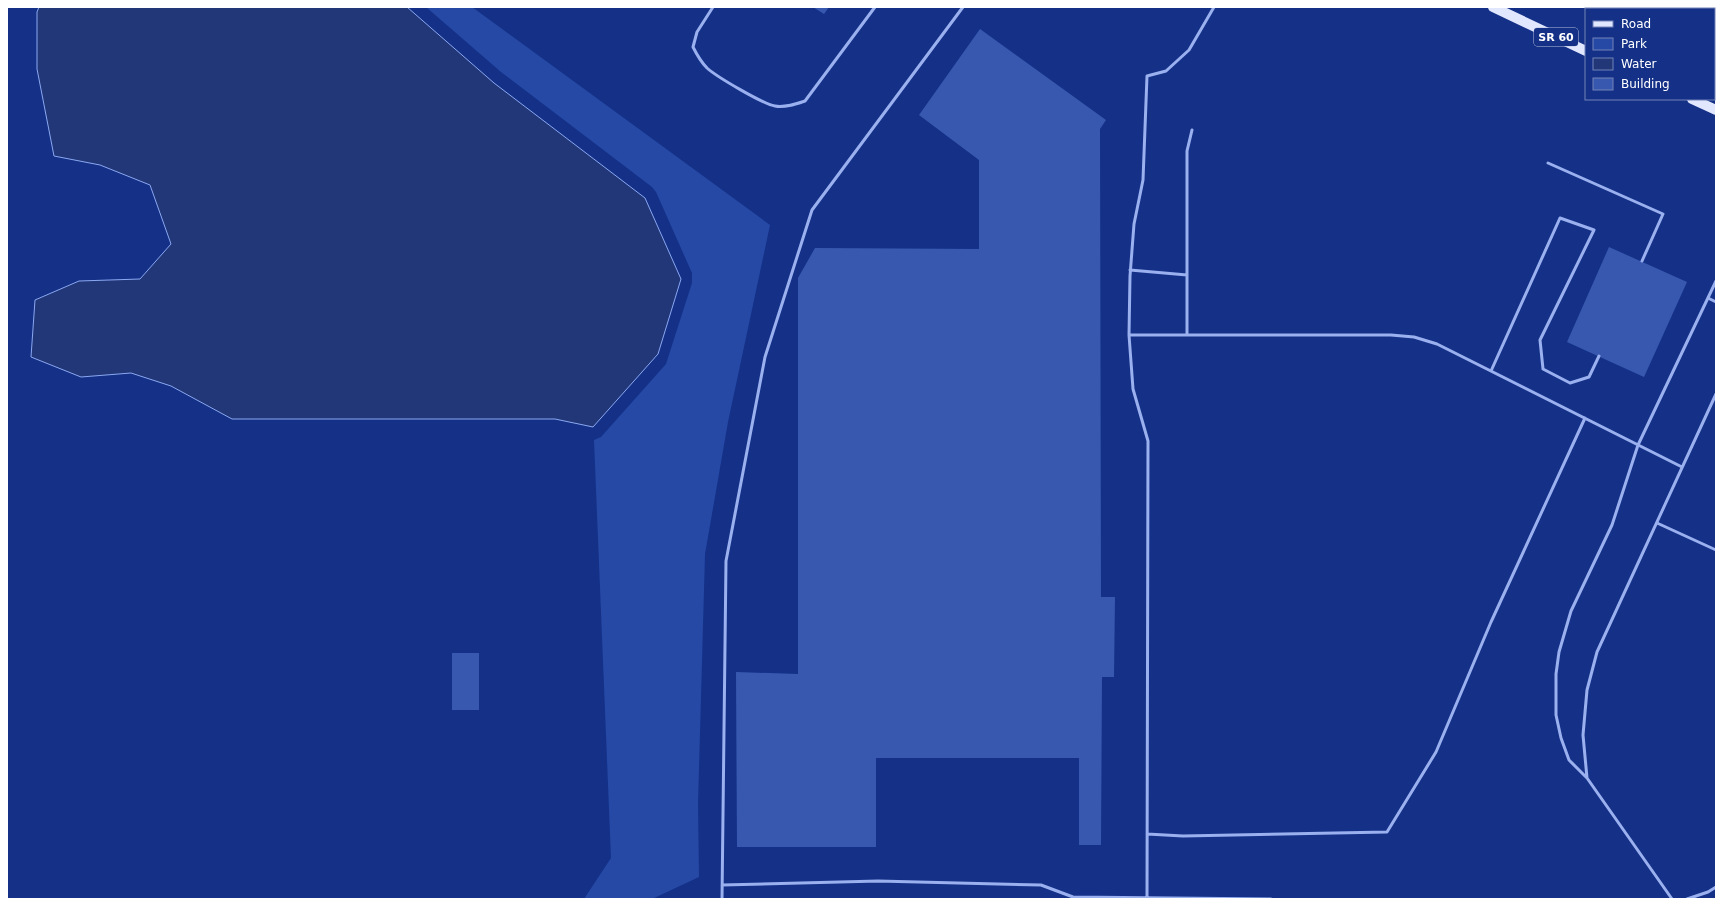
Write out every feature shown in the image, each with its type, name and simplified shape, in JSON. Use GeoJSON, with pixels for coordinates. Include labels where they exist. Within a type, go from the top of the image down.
{"type":"FeatureCollection","features":[{"type":"Feature","properties":{"kind":"main road","name":"SR 60"},"geometry":{"type":"LineString","coordinates":[[1493,7],[1585,51]]}},
{"type":"Feature","properties":{"kind":"main road"},"geometry":{"type":"LineString","coordinates":[[1694,100],[1716,110]]}},
{"type":"Feature","properties":{"kind":"lane"},"geometry":{"type":"LineString","coordinates":[[712,7],[697,32],[693,48],[708,68],[762,101],[776,106],[790,106],[805,101],[875,7]]}},
{"type":"Feature","properties":{"kind":"lane"},"geometry":{"type":"LineString","coordinates":[[722,899],[726,561],[765,356],[812,210],[963,7]]}},
{"type":"Feature","properties":{"kind":"lane"},"geometry":{"type":"LineString","coordinates":[[1147,898],[1148,441],[1133,389],[1129,334],[1130,270],[1134,224],[1143,180],[1147,76],[1166,71],[1189,50],[1213,8],[1209,7]]}},
{"type":"Feature","properties":{"kind":"lane"},"geometry":{"type":"LineString","coordinates":[[1186,334],[1186,151],[1192,130]]}},
{"type":"Feature","properties":{"kind":"lane"},"geometry":{"type":"LineString","coordinates":[[1548,163],[1663,214],[1642,261]]}},
{"type":"Feature","properties":{"kind":"lane"},"geometry":{"type":"LineString","coordinates":[[1491,371],[1560,218],[1594,230],[1540,340],[1544,369],[1570,382],[1589,377],[1599,356]]}},
{"type":"Feature","properties":{"kind":"lane"},"geometry":{"type":"LineString","coordinates":[[1130,270],[1186,275]]}},
{"type":"Feature","properties":{"kind":"lane"},"geometry":{"type":"LineString","coordinates":[[1672,899],[1587,778],[1568,760],[1556,715],[1555,694],[1559,652],[1571,611],[1612,525],[1638,445],[1716,281]]}},
{"type":"Feature","properties":{"kind":"lane"},"geometry":{"type":"LineString","coordinates":[[1708,298],[1716,302]]}},
{"type":"Feature","properties":{"kind":"lane"},"geometry":{"type":"LineString","coordinates":[[1129,334],[1362,334],[1414,337],[1437,344],[1682,468]]}},
{"type":"Feature","properties":{"kind":"lane"},"geometry":{"type":"LineString","coordinates":[[1587,778],[1584,727],[1587,690],[1597,652],[1716,394]]}},
{"type":"Feature","properties":{"kind":"lane"},"geometry":{"type":"LineString","coordinates":[[1147,834],[1183,836],[1387,832],[1436,752],[1491,622],[1585,418]]}},
{"type":"Feature","properties":{"kind":"lane"},"geometry":{"type":"LineString","coordinates":[[1657,522],[1716,550]]}},
{"type":"Feature","properties":{"kind":"lane"},"geometry":{"type":"LineString","coordinates":[[722,885],[878,881],[1041,885],[1073,897],[1271,899]]}},
{"type":"Feature","properties":{"kind":"lane"},"geometry":{"type":"LineString","coordinates":[[1687,899],[1716,888]]}},
{"type":"Feature","properties":{"kind":"green space"},"geometry":{"type":"Polygon","coordinates":[[[426,7],[472,7],[770,225],[728,422],[705,554],[698,804],[699,877],[652,899],[584,899],[611,858],[594,440],[601,437],[666,364],[692,283],[692,273],[656,192],[652,187],[501,72],[426,7]]]}},
{"type":"Feature","properties":{"kind":"water"},"geometry":{"type":"Polygon","coordinates":[[[39,7],[407,7],[494,83],[645,198],[681,279],[658,354],[593,427],[555,419],[232,419],[171,386],[131,373],[81,377],[31,357],[35,300],[79,281],[140,279],[171,244],[150,185],[100,165],[54,156],[37,69],[37,12],[39,7]]]}},
{"type":"Feature","properties":{"kind":"building"},"geometry":{"type":"Polygon","coordinates":[[[813,7],[829,7],[824,14],[813,7]]]}},
{"type":"Feature","properties":{"kind":"building"},"geometry":{"type":"Polygon","coordinates":[[[980,29],[1106,120],[1100,129],[1101,597],[1115,597],[1114,677],[1102,677],[1101,845],[1079,845],[1079,758],[876,758],[876,847],[737,847],[736,672],[798,674],[798,278],[815,248],[979,249],[979,160],[919,115],[980,29]]]}},
{"type":"Feature","properties":{"kind":"building"},"geometry":{"type":"Polygon","coordinates":[[[1609,247],[1687,282],[1644,377],[1567,342],[1609,247]]]}},
{"type":"Feature","properties":{"kind":"building"},"geometry":{"type":"Polygon","coordinates":[[[452,653],[479,653],[479,710],[452,710],[452,653]]]}}]}
